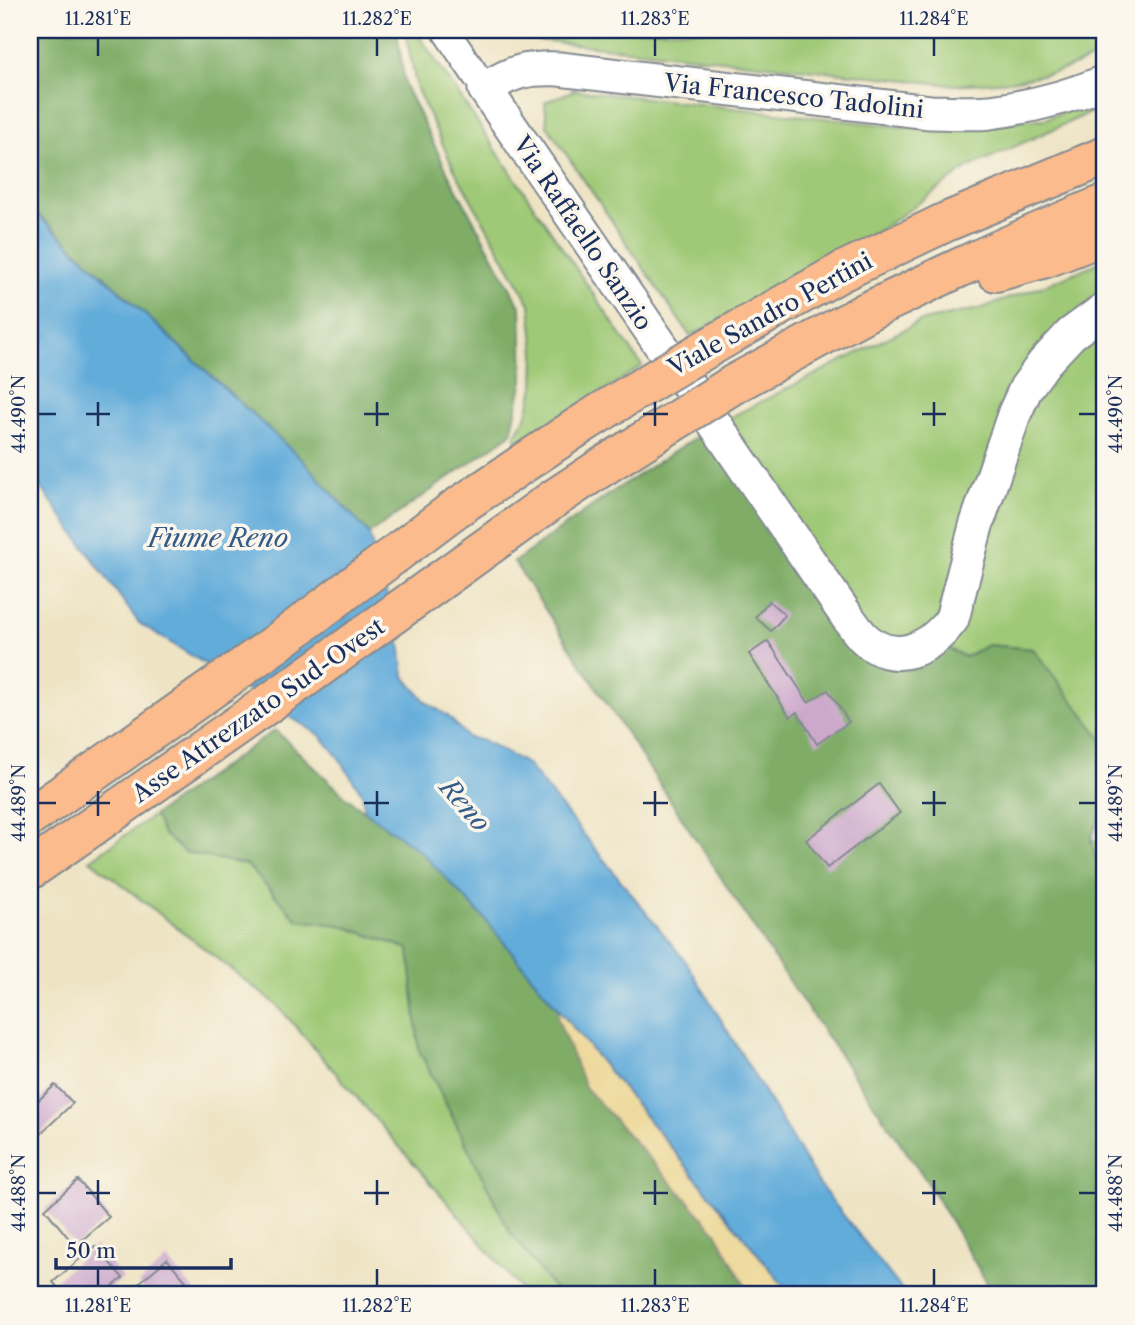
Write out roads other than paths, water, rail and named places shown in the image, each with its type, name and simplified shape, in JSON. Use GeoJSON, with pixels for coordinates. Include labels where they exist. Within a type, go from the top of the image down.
{"type":"FeatureCollection","features":[{"type":"Feature","properties":{"kind":"highway"},"geometry":{"type":"LineString","coordinates":[[946,222],[1021,169],[1105,128]]}},
{"type":"Feature","properties":{"kind":"highway","name":"Viale Sandro Pertini"},"geometry":{"type":"LineString","coordinates":[[455,509],[645,384],[844,271],[946,222],[1105,156]]}},
{"type":"Feature","properties":{"kind":"highway","name":"Viale Sandro Pertini"},"geometry":{"type":"LineString","coordinates":[[485,548],[602,467],[734,384],[883,304],[1105,204]]}},
{"type":"Feature","properties":{"kind":"highway"},"geometry":{"type":"LineString","coordinates":[[883,304],[1046,258],[1105,235]]}},
{"type":"Feature","properties":{"kind":"highway","name":"Asse Attrezzato Sud-Ovest"},"geometry":{"type":"LineString","coordinates":[[30,817],[274,645],[455,509]]}},
{"type":"Feature","properties":{"kind":"highway","name":"Asse Attrezzato Sud-Ovest"},"geometry":{"type":"LineString","coordinates":[[30,870],[485,548]]}},
{"type":"Feature","properties":{"kind":"street","name":"Via Raffaello Sanzio"},"geometry":{"type":"LineString","coordinates":[[445,30],[846,615],[863,637],[887,652],[906,652],[921,647],[944,630],[952,619],[976,526],[1015,412],[1044,363],[1071,334],[1105,309]]}},
{"type":"Feature","properties":{"kind":"street","name":"Via Francesco Tadolini"},"geometry":{"type":"LineString","coordinates":[[485,89],[514,72],[539,68],[930,112],[988,112],[1082,92],[1105,82]]}},
{"type":"Feature","properties":{"kind":"water","name":"Fiume Reno"},"geometry":{"type":"Polygon","coordinates":[[[30,208],[303,461],[369,534],[400,642],[404,676],[426,702],[448,716],[467,737],[484,741],[527,764],[687,963],[819,1184],[906,1295],[790,1295],[485,919],[421,852],[365,811],[362,794],[321,736],[139,623],[30,472],[30,208]]]}},
{"type":"Feature","properties":{"kind":"water label","name":"Reno"},"geometry":{"type":"Point","coordinates":[465,805]}}]}
